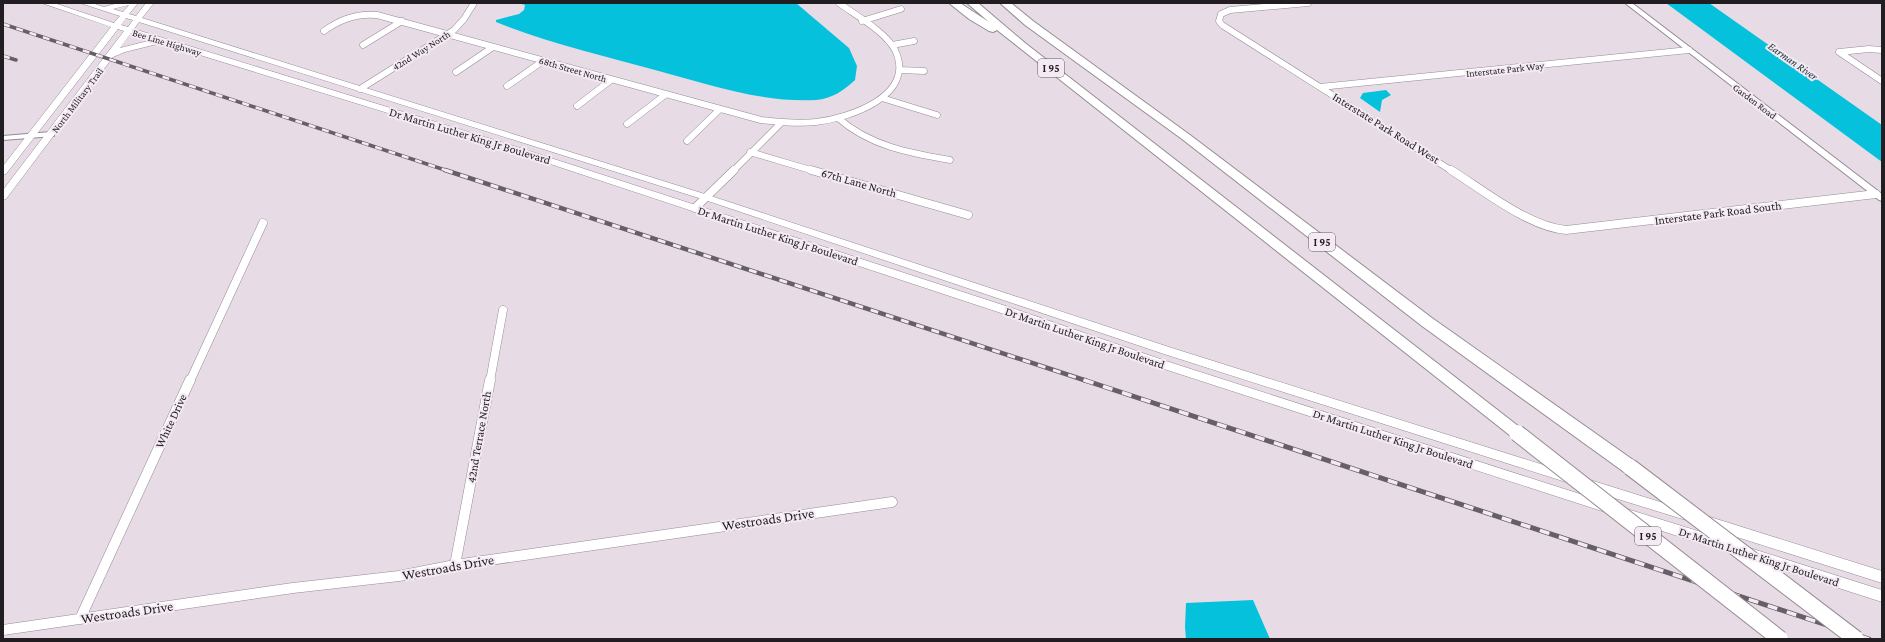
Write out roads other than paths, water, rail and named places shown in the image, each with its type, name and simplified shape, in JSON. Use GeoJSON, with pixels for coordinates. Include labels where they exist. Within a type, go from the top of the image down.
{"type":"FeatureCollection","features":[{"type":"Feature","properties":{"kind":"highway"},"geometry":{"type":"LineString","coordinates":[[954,3],[972,17],[1021,45]]}},
{"type":"Feature","properties":{"kind":"highway","name":"I 95"},"geometry":{"type":"LineString","coordinates":[[972,3],[1021,45],[1780,639]]}},
{"type":"Feature","properties":{"kind":"highway","name":"I 95"},"geometry":{"type":"LineString","coordinates":[[1006,4],[1029,23],[1186,137],[1427,322],[1630,467],[1856,639]]}},
{"type":"Feature","properties":{"kind":"main road","name":"Bee Line Highway"},"geometry":{"type":"LineString","coordinates":[[46,3],[289,79]]}},
{"type":"Feature","properties":{"kind":"main road","name":"Bee Line Highway"},"geometry":{"type":"LineString","coordinates":[[84,3],[300,69]]}},
{"type":"Feature","properties":{"kind":"main road"},"geometry":{"type":"LineString","coordinates":[[103,9],[127,3]]}},
{"type":"Feature","properties":{"kind":"main road","name":"North Military Trail"},"geometry":{"type":"LineString","coordinates":[[3,172],[134,3]]}},
{"type":"Feature","properties":{"kind":"main road","name":"North Military Trail"},"geometry":{"type":"LineString","coordinates":[[3,197],[150,3]]}},
{"type":"Feature","properties":{"kind":"main road"},"geometry":{"type":"LineString","coordinates":[[110,56],[122,50],[162,40]]}},
{"type":"Feature","properties":{"kind":"main road","name":"Dr Martin Luther King Jr Boulevard"},"geometry":{"type":"LineString","coordinates":[[300,69],[705,197],[1168,351],[1882,577]]}},
{"type":"Feature","properties":{"kind":"main road","name":"Dr Martin Luther King Jr Boulevard"},"geometry":{"type":"LineString","coordinates":[[289,79],[514,149],[1285,404],[1882,596]]}},
{"type":"Feature","properties":{"kind":"main road"},"geometry":{"type":"LineString","coordinates":[[1285,404],[1302,400],[1416,438],[1443,438]]}},
{"type":"Feature","properties":{"kind":"street","name":"42nd Way North"},"geometry":{"type":"LineString","coordinates":[[360,89],[447,34],[460,23],[474,3]]}},
{"type":"Feature","properties":{"kind":"street"},"geometry":{"type":"LineString","coordinates":[[839,3],[892,45],[898,56],[900,70],[924,71]]}},
{"type":"Feature","properties":{"kind":"street","name":"Interstate Park Road West"},"geometry":{"type":"LineString","coordinates":[[1308,3],[1226,11],[1220,16],[1221,23],[1226,28],[1532,221],[1560,230]]}},
{"type":"Feature","properties":{"kind":"street","name":"Garden Road"},"geometry":{"type":"LineString","coordinates":[[1628,3],[1879,196]]}},
{"type":"Feature","properties":{"kind":"street"},"geometry":{"type":"LineString","coordinates":[[862,21],[901,9]]}},
{"type":"Feature","properties":{"kind":"street","name":"68th Street North"},"geometry":{"type":"LineString","coordinates":[[324,31],[344,18],[365,14],[377,15],[761,120],[782,122],[811,122],[838,118],[865,108],[882,98],[894,86],[900,70]]}},
{"type":"Feature","properties":{"kind":"street"},"geometry":{"type":"LineString","coordinates":[[363,45],[402,21]]}},
{"type":"Feature","properties":{"kind":"street"},"geometry":{"type":"LineString","coordinates":[[892,45],[914,41]]}},
{"type":"Feature","properties":{"kind":"street"},"geometry":{"type":"LineString","coordinates":[[456,72],[493,47]]}},
{"type":"Feature","properties":{"kind":"street"},"geometry":{"type":"LineString","coordinates":[[1882,50],[1869,49],[1838,52],[1882,81]]}},
{"type":"Feature","properties":{"kind":"street","name":"Interstate Park Way"},"geometry":{"type":"LineString","coordinates":[[1320,87],[1689,50]]}},
{"type":"Feature","properties":{"kind":"street"},"geometry":{"type":"LineString","coordinates":[[507,86],[543,61]]}},
{"type":"Feature","properties":{"kind":"street"},"geometry":{"type":"LineString","coordinates":[[577,106],[611,80]]}},
{"type":"Feature","properties":{"kind":"street"},"geometry":{"type":"LineString","coordinates":[[627,124],[665,94]]}},
{"type":"Feature","properties":{"kind":"street"},"geometry":{"type":"LineString","coordinates":[[882,98],[936,116]]}},
{"type":"Feature","properties":{"kind":"street"},"geometry":{"type":"LineString","coordinates":[[687,141],[720,109]]}},
{"type":"Feature","properties":{"kind":"street"},"geometry":{"type":"LineString","coordinates":[[838,118],[852,132],[873,142],[906,151],[950,160]]}},
{"type":"Feature","properties":{"kind":"street"},"geometry":{"type":"LineString","coordinates":[[695,208],[782,122]]}},
{"type":"Feature","properties":{"kind":"street"},"geometry":{"type":"LineString","coordinates":[[3,138],[51,134]]}},
{"type":"Feature","properties":{"kind":"street","name":"67th Lane North"},"geometry":{"type":"LineString","coordinates":[[750,152],[968,215]]}},
{"type":"Feature","properties":{"kind":"street","name":"Interstate Park Road South"},"geometry":{"type":"LineString","coordinates":[[1560,230],[1585,230],[1879,196]]}},
{"type":"Feature","properties":{"kind":"street","name":"White Drive"},"geometry":{"type":"LineString","coordinates":[[80,619],[263,223]]}},
{"type":"Feature","properties":{"kind":"street","name":"42nd Terrace North"},"geometry":{"type":"LineString","coordinates":[[455,565],[503,310]]}},
{"type":"Feature","properties":{"kind":"street","name":"Westroads Drive"},"geometry":{"type":"LineString","coordinates":[[3,630],[292,588],[399,576],[455,565],[892,502]]}},
{"type":"Feature","properties":{"kind":"water"},"geometry":{"type":"Polygon","coordinates":[[[518,3],[796,3],[849,48],[857,66],[855,80],[837,93],[827,98],[816,100],[775,99],[755,96],[575,48],[496,22],[496,20],[519,14],[524,10],[525,5],[518,3]]]}},
{"type":"Feature","properties":{"kind":"water"},"geometry":{"type":"Polygon","coordinates":[[[1666,3],[1709,3],[1882,125],[1882,162],[1666,3]]]}},
{"type":"Feature","properties":{"kind":"water"},"geometry":{"type":"Polygon","coordinates":[[[1386,90],[1391,95],[1382,100],[1380,112],[1360,98],[1363,93],[1386,90]]]}},
{"type":"Feature","properties":{"kind":"water"},"geometry":{"type":"Polygon","coordinates":[[[1253,600],[1270,639],[1186,639],[1186,603],[1253,600]]]}},
{"type":"Feature","properties":{"kind":"railway"},"geometry":{"type":"LineString","coordinates":[[3,24],[448,171]]}},
{"type":"Feature","properties":{"kind":"railway"},"geometry":{"type":"LineString","coordinates":[[3,56],[16,60]]}},
{"type":"Feature","properties":{"kind":"railway"},"geometry":{"type":"LineString","coordinates":[[445,170],[1087,381]]}},
{"type":"Feature","properties":{"kind":"railway"},"geometry":{"type":"LineString","coordinates":[[1084,380],[1869,639]]}},
{"type":"Feature","properties":{"kind":"water label","name":"Earman River"},"geometry":{"type":"Point","coordinates":[1793,61]}}]}
